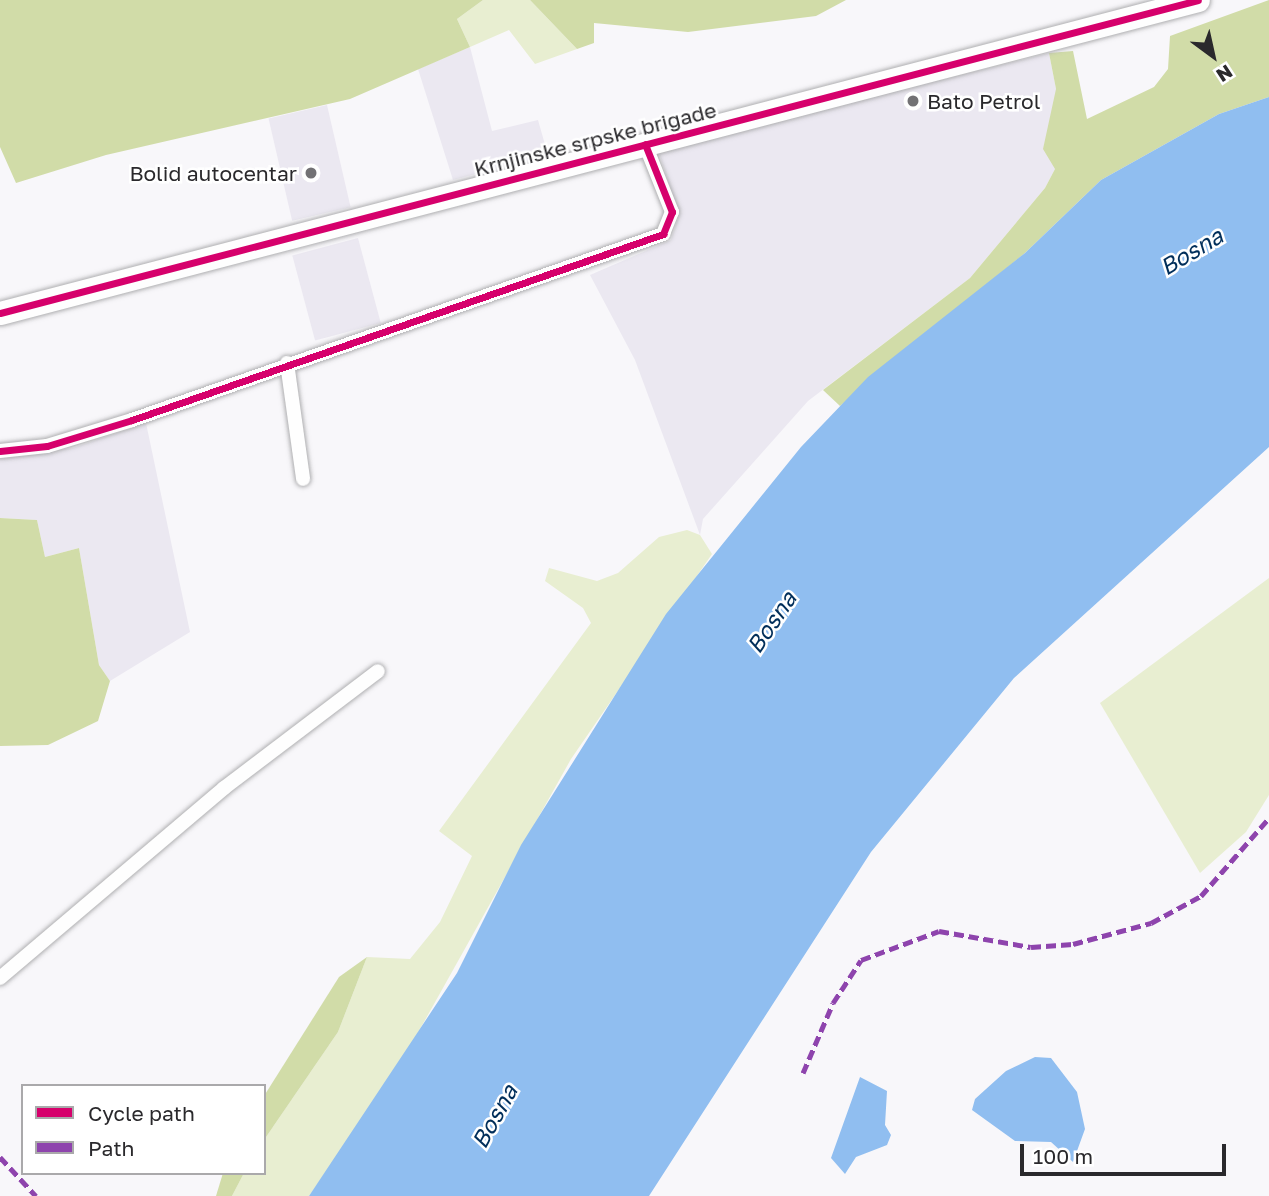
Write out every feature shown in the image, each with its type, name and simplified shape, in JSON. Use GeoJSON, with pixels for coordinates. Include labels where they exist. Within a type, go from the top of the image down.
{"type":"FeatureCollection","features":[{"type":"Feature","properties":{"kind":"main road","name":"Krnjinske srpske brigade"},"geometry":{"type":"LineString","coordinates":[[0,313],[645,144],[1019,52],[1198,0]]}},
{"type":"Feature","properties":{"kind":"street"},"geometry":{"type":"LineString","coordinates":[[0,451],[66,441],[663,234],[672,212],[645,144]]}},
{"type":"Feature","properties":{"kind":"street"},"geometry":{"type":"LineString","coordinates":[[287,363],[303,479]]}},
{"type":"Feature","properties":{"kind":"street"},"geometry":{"type":"LineString","coordinates":[[0,978],[224,788],[378,671]]}},
{"type":"Feature","properties":{"kind":"shaded area"},"geometry":{"type":"Polygon","coordinates":[[[470,47],[492,131],[538,120],[548,155],[453,180],[418,69],[470,47]]]}},
{"type":"Feature","properties":{"kind":"shaded area"},"geometry":{"type":"Polygon","coordinates":[[[1049,53],[1056,89],[1055,169],[1045,188],[970,278],[808,401],[703,519],[700,535],[635,360],[590,275],[671,240],[679,215],[658,150],[1049,53]]]}},
{"type":"Feature","properties":{"kind":"shaded area"},"geometry":{"type":"Polygon","coordinates":[[[327,105],[351,207],[292,221],[269,118],[327,105]]]}},
{"type":"Feature","properties":{"kind":"shaded area"},"geometry":{"type":"Polygon","coordinates":[[[358,238],[381,323],[315,341],[292,256],[358,238]]]}},
{"type":"Feature","properties":{"kind":"shaded area"},"geometry":{"type":"Polygon","coordinates":[[[146,423],[190,632],[110,681],[99,665],[79,548],[45,557],[37,520],[0,518],[0,458],[73,448],[146,423]]]}},
{"type":"Feature","properties":{"kind":"green space"},"geometry":{"type":"Polygon","coordinates":[[[0,0],[483,0],[457,19],[470,47],[350,99],[106,155],[16,183],[0,147],[0,0]]]}},
{"type":"Feature","properties":{"kind":"green space"},"geometry":{"type":"Polygon","coordinates":[[[483,0],[530,0],[577,49],[535,64],[509,30],[470,47],[457,19],[483,0]]]}},
{"type":"Feature","properties":{"kind":"green space"},"geometry":{"type":"Polygon","coordinates":[[[530,0],[846,0],[816,16],[688,32],[594,23],[594,43],[577,49],[530,0]]]}},
{"type":"Feature","properties":{"kind":"green space"},"geometry":{"type":"Polygon","coordinates":[[[1269,0],[1269,97],[1219,114],[1101,180],[1025,253],[840,406],[823,390],[970,278],[1045,188],[1055,169],[1043,149],[1056,89],[1049,53],[1073,51],[1087,119],[1154,87],[1168,69],[1170,36],[1269,0]]]}},
{"type":"Feature","properties":{"kind":"green space"},"geometry":{"type":"Polygon","coordinates":[[[0,518],[37,520],[45,557],[79,548],[99,665],[110,681],[98,721],[48,745],[0,746],[0,518]]]}},
{"type":"Feature","properties":{"kind":"green space"},"geometry":{"type":"Polygon","coordinates":[[[687,530],[700,535],[712,554],[571,759],[396,1072],[309,1196],[232,1196],[243,1175],[266,1175],[266,1137],[338,1032],[367,957],[410,959],[440,922],[472,856],[439,831],[591,623],[583,608],[545,581],[549,568],[597,581],[618,573],[659,537],[687,530]]]}},
{"type":"Feature","properties":{"kind":"green space"},"geometry":{"type":"Polygon","coordinates":[[[1269,578],[1269,795],[1246,832],[1200,873],[1100,703],[1269,578]]]}},
{"type":"Feature","properties":{"kind":"green space"},"geometry":{"type":"Polygon","coordinates":[[[367,957],[338,1032],[266,1137],[266,1093],[339,977],[367,957]]]}},
{"type":"Feature","properties":{"kind":"green space"},"geometry":{"type":"Polygon","coordinates":[[[222,1175],[243,1175],[232,1196],[216,1196],[222,1175]]]}},
{"type":"Feature","properties":{"kind":"water","name":"Bosna"},"geometry":{"type":"Polygon","coordinates":[[[1269,97],[1269,447],[1014,678],[871,852],[649,1196],[309,1196],[457,973],[521,845],[666,614],[801,447],[868,377],[1025,253],[1101,180],[1219,114],[1269,97]]]}},
{"type":"Feature","properties":{"kind":"water"},"geometry":{"type":"Polygon","coordinates":[[[1035,1057],[1051,1058],[1077,1092],[1085,1129],[1073,1162],[1051,1142],[1015,1141],[972,1110],[975,1099],[1006,1071],[1035,1057]]]}},
{"type":"Feature","properties":{"kind":"water"},"geometry":{"type":"Polygon","coordinates":[[[860,1077],[887,1091],[885,1125],[891,1135],[887,1145],[856,1157],[845,1174],[831,1158],[860,1077]]]}},
{"type":"Feature","properties":{"kind":"marked path"},"geometry":{"type":"LineString","coordinates":[[803,1073],[833,1003],[861,960],[939,931],[1031,947],[1073,944],[1151,923],[1201,896],[1269,818]]}},
{"type":"Feature","properties":{"kind":"marked path"},"geometry":{"type":"LineString","coordinates":[[0,1157],[36,1196]]}},
{"type":"Feature","properties":{"kind":"cycle path"},"geometry":{"type":"LineString","coordinates":[[0,313],[1198,0]]}},
{"type":"Feature","properties":{"kind":"cycle path"},"geometry":{"type":"LineString","coordinates":[[0,451],[47,446],[132,420],[663,234],[672,212],[645,144]]}},
{"type":"Feature","properties":{"kind":"place","name":"Bato Petrol"},"geometry":{"type":"Point","coordinates":[913,101]}},
{"type":"Feature","properties":{"kind":"place","name":"Bolid autocentar"},"geometry":{"type":"Point","coordinates":[311,173]}}]}
